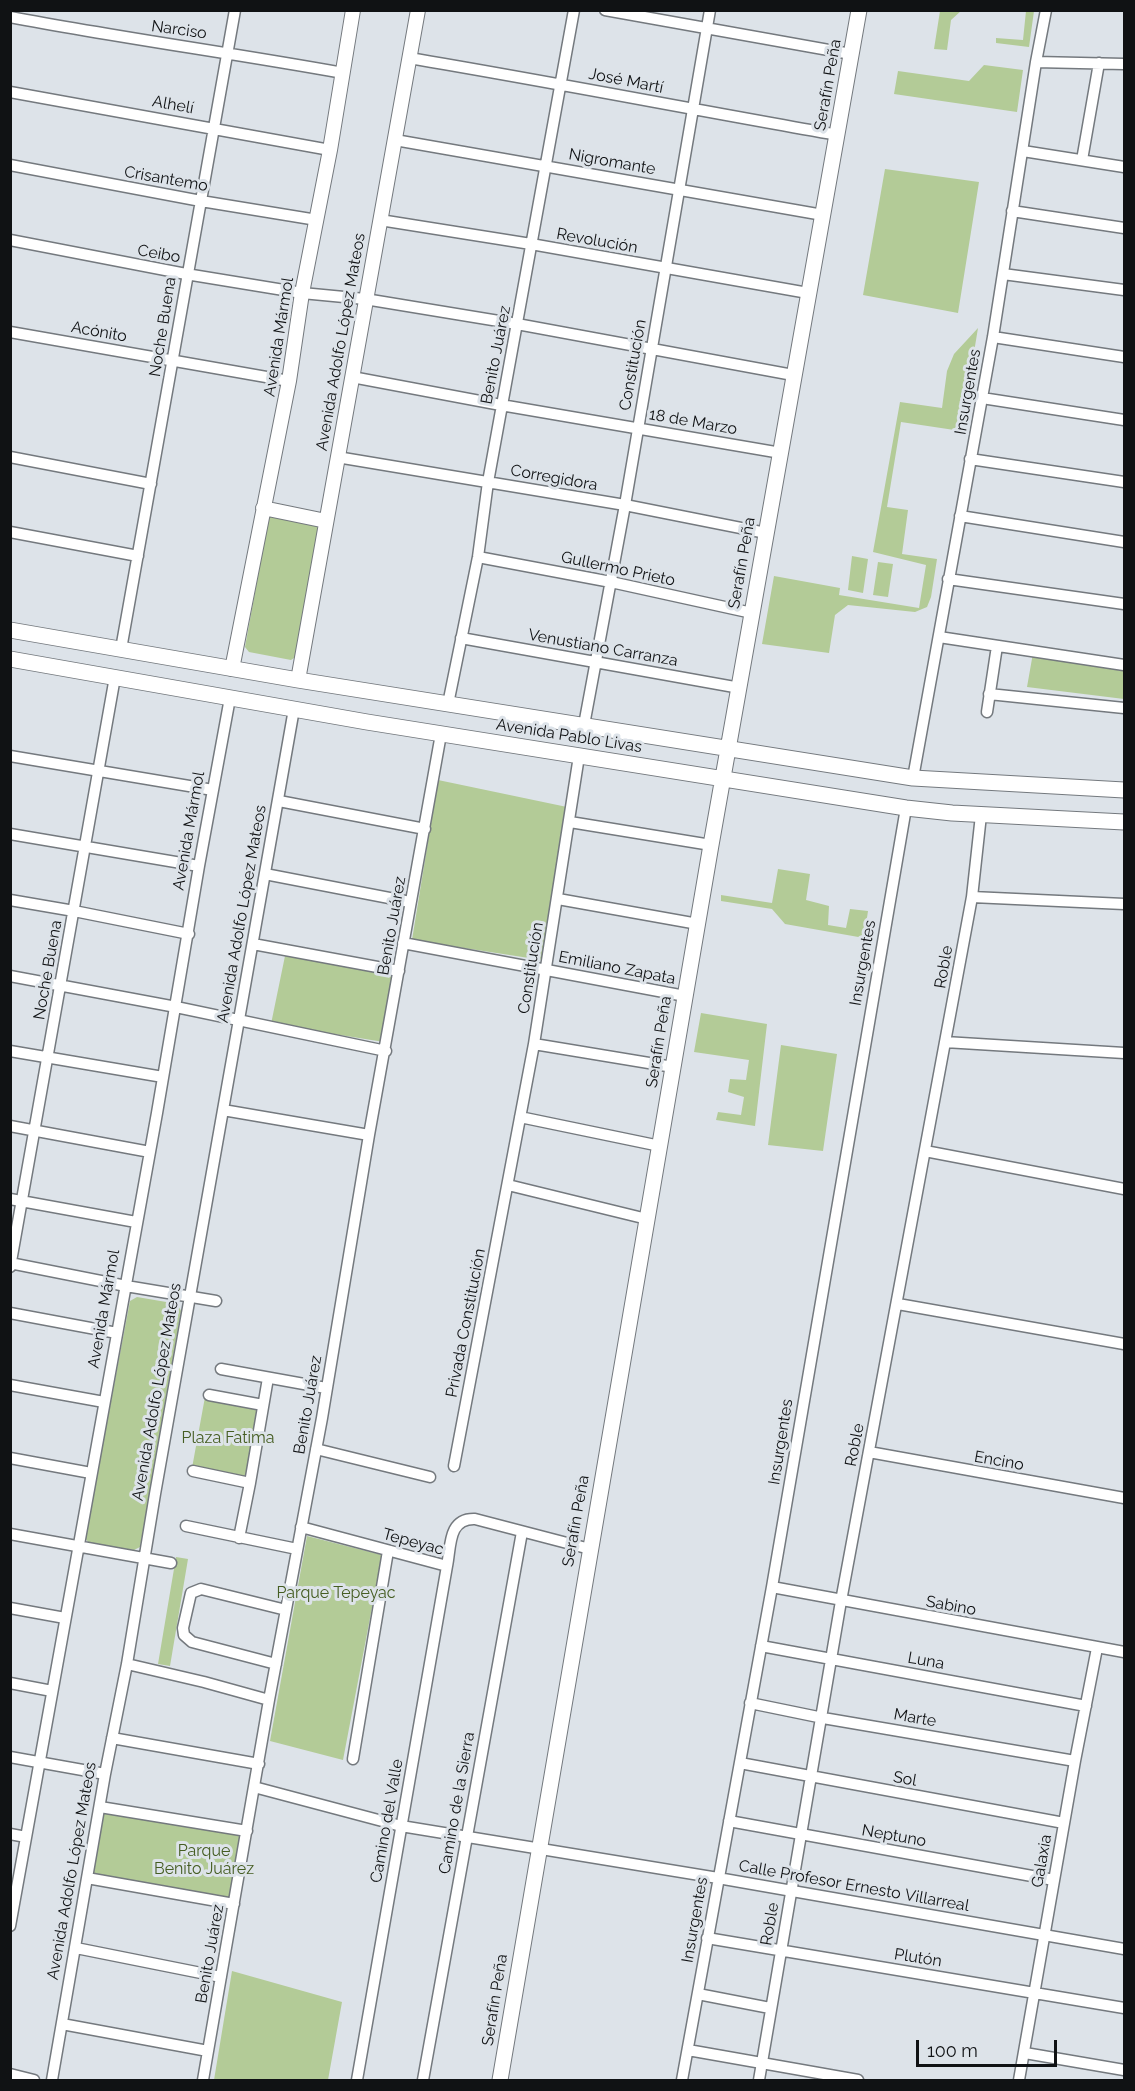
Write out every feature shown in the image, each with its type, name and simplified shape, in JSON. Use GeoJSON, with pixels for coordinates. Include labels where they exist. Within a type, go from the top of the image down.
{"type":"FeatureCollection","features":[{"type":"Feature","properties":{"kind":"main road","name":"Serafín Peña"},"geometry":{"type":"LineString","coordinates":[[500,2080],[711,845],[859,10]]}},
{"type":"Feature","properties":{"kind":"main road","name":"Avenida Pablo Livas"},"geometry":{"type":"LineString","coordinates":[[10,630],[298,680],[913,778],[1125,790]]}},
{"type":"Feature","properties":{"kind":"main road","name":"Avenida Pablo Livas"},"geometry":{"type":"LineString","coordinates":[[10,659],[441,734],[906,808],[981,815],[1125,822]]}},
{"type":"Feature","properties":{"kind":"street","name":"Noche Buena"},"geometry":{"type":"LineString","coordinates":[[122,649],[173,361],[186,274],[235,10]]}},
{"type":"Feature","properties":{"kind":"street","name":"Avenida Mármol"},"geometry":{"type":"LineString","coordinates":[[232,669],[289,381],[302,293],[330,150],[353,10]]}},
{"type":"Feature","properties":{"kind":"street","name":"Avenida Adolfo López Mateos"},"geometry":{"type":"LineString","coordinates":[[298,680],[418,10]]}},
{"type":"Feature","properties":{"kind":"street","name":"Benito Juárez"},"geometry":{"type":"LineString","coordinates":[[448,704],[478,557],[501,405],[574,10]]}},
{"type":"Feature","properties":{"kind":"street"},"geometry":{"type":"LineString","coordinates":[[605,10],[851,54]]}},
{"type":"Feature","properties":{"kind":"street","name":"Constitución"},"geometry":{"type":"LineString","coordinates":[[584,725],[626,505],[710,10]]}},
{"type":"Feature","properties":{"kind":"street","name":"Insurgentes"},"geometry":{"type":"LineString","coordinates":[[913,778],[993,337],[1046,10]]}},
{"type":"Feature","properties":{"kind":"street","name":"Narciso"},"geometry":{"type":"LineString","coordinates":[[10,17],[128,39],[228,52],[343,73]]}},
{"type":"Feature","properties":{"kind":"street","name":"José Martí"},"geometry":{"type":"LineString","coordinates":[[409,58],[560,83],[693,110],[838,135]]}},
{"type":"Feature","properties":{"kind":"street"},"geometry":{"type":"LineString","coordinates":[[1036,62],[1125,64]]}},
{"type":"Feature","properties":{"kind":"street"},"geometry":{"type":"LineString","coordinates":[[1082,160],[1099,63]]}},
{"type":"Feature","properties":{"kind":"street","name":"Alhelí"},"geometry":{"type":"LineString","coordinates":[[10,92],[330,150]]}},
{"type":"Feature","properties":{"kind":"street","name":"Nigromante"},"geometry":{"type":"LineString","coordinates":[[395,140],[824,215]]}},
{"type":"Feature","properties":{"kind":"street"},"geometry":{"type":"LineString","coordinates":[[1023,151],[1125,167]]}},
{"type":"Feature","properties":{"kind":"street","name":"Crisantemo"},"geometry":{"type":"LineString","coordinates":[[10,165],[316,220]]}},
{"type":"Feature","properties":{"kind":"street"},"geometry":{"type":"LineString","coordinates":[[1012,211],[1125,228]]}},
{"type":"Feature","properties":{"kind":"street","name":"Revolución"},"geometry":{"type":"LineString","coordinates":[[380,220],[808,293]]}},
{"type":"Feature","properties":{"kind":"street","name":"Ceibo"},"geometry":{"type":"LineString","coordinates":[[10,240],[186,274],[302,293],[365,299],[517,324],[793,375]]}},
{"type":"Feature","properties":{"kind":"street"},"geometry":{"type":"LineString","coordinates":[[1003,274],[1125,290]]}},
{"type":"Feature","properties":{"kind":"street","name":"Acónito"},"geometry":{"type":"LineString","coordinates":[[10,332],[289,381]]}},
{"type":"Feature","properties":{"kind":"street"},"geometry":{"type":"LineString","coordinates":[[993,337],[1125,357]]}},
{"type":"Feature","properties":{"kind":"street","name":"18 de Marzo"},"geometry":{"type":"LineString","coordinates":[[352,377],[780,453]]}},
{"type":"Feature","properties":{"kind":"street"},"geometry":{"type":"LineString","coordinates":[[982,398],[1125,420]]}},
{"type":"Feature","properties":{"kind":"street"},"geometry":{"type":"LineString","coordinates":[[10,457],[151,484]]}},
{"type":"Feature","properties":{"kind":"street","name":"Corregidora"},"geometry":{"type":"LineString","coordinates":[[337,457],[626,505],[766,533]]}},
{"type":"Feature","properties":{"kind":"street"},"geometry":{"type":"LineString","coordinates":[[970,459],[1125,482]]}},
{"type":"Feature","properties":{"kind":"street"},"geometry":{"type":"LineString","coordinates":[[263,508],[326,521]]}},
{"type":"Feature","properties":{"kind":"street"},"geometry":{"type":"LineString","coordinates":[[960,516],[1125,542]]}},
{"type":"Feature","properties":{"kind":"street"},"geometry":{"type":"LineString","coordinates":[[10,532],[138,556]]}},
{"type":"Feature","properties":{"kind":"street","name":"Gullermo Prieto"},"geometry":{"type":"LineString","coordinates":[[478,557],[610,582],[752,613]]}},
{"type":"Feature","properties":{"kind":"street"},"geometry":{"type":"LineString","coordinates":[[948,579],[1125,604]]}},
{"type":"Feature","properties":{"kind":"street"},"geometry":{"type":"LineString","coordinates":[[939,637],[1125,665]]}},
{"type":"Feature","properties":{"kind":"street","name":"Venustiano Carranza"},"geometry":{"type":"LineString","coordinates":[[461,638],[740,688]]}},
{"type":"Feature","properties":{"kind":"street"},"geometry":{"type":"LineString","coordinates":[[987,712],[997,646]]}},
{"type":"Feature","properties":{"kind":"street","name":"Noche Buena"},"geometry":{"type":"LineString","coordinates":[[11,1265],[115,677]]}},
{"type":"Feature","properties":{"kind":"street"},"geometry":{"type":"LineString","coordinates":[[989,694],[1125,708]]}},
{"type":"Feature","properties":{"kind":"street","name":"Avenida Mármol"},"geometry":{"type":"LineString","coordinates":[[10,1926],[230,698]]}},
{"type":"Feature","properties":{"kind":"street","name":"Avenida Adolfo López Mateos"},"geometry":{"type":"LineString","coordinates":[[52,2080],[294,709]]}},
{"type":"Feature","properties":{"kind":"street","name":"Benito Juárez"},"geometry":{"type":"LineString","coordinates":[[203,2080],[441,734]]}},
{"type":"Feature","properties":{"kind":"street"},"geometry":{"type":"LineString","coordinates":[[10,756],[213,790]]}},
{"type":"Feature","properties":{"kind":"street","name":"Constitución"},"geometry":{"type":"LineString","coordinates":[[508,1185],[558,899],[579,756]]}},
{"type":"Feature","properties":{"kind":"street"},"geometry":{"type":"LineString","coordinates":[[279,801],[425,829]]}},
{"type":"Feature","properties":{"kind":"street","name":"Insurgentes"},"geometry":{"type":"LineString","coordinates":[[682,2080],[772,1587],[906,808]]}},
{"type":"Feature","properties":{"kind":"street","name":"Roble"},"geometry":{"type":"LineString","coordinates":[[759,2080],[791,1890],[813,1778],[841,1601],[972,897],[981,815]]}},
{"type":"Feature","properties":{"kind":"street"},"geometry":{"type":"LineString","coordinates":[[570,822],[711,845]]}},
{"type":"Feature","properties":{"kind":"street"},"geometry":{"type":"LineString","coordinates":[[10,834],[199,866]]}},
{"type":"Feature","properties":{"kind":"street"},"geometry":{"type":"LineString","coordinates":[[265,874],[410,902]]}},
{"type":"Feature","properties":{"kind":"street"},"geometry":{"type":"LineString","coordinates":[[972,897],[1125,904]]}},
{"type":"Feature","properties":{"kind":"street"},"geometry":{"type":"LineString","coordinates":[[558,899],[698,924]]}},
{"type":"Feature","properties":{"kind":"street"},"geometry":{"type":"LineString","coordinates":[[10,900],[189,934]]}},
{"type":"Feature","properties":{"kind":"street","name":"Emiliano Zapata"},"geometry":{"type":"LineString","coordinates":[[403,943],[685,996]]}},
{"type":"Feature","properties":{"kind":"street"},"geometry":{"type":"LineString","coordinates":[[253,944],[399,970]]}},
{"type":"Feature","properties":{"kind":"street"},"geometry":{"type":"LineString","coordinates":[[10,976],[176,1007],[386,1051]]}},
{"type":"Feature","properties":{"kind":"street"},"geometry":{"type":"LineString","coordinates":[[945,1042],[1125,1053]]}},
{"type":"Feature","properties":{"kind":"street"},"geometry":{"type":"LineString","coordinates":[[534,1044],[674,1067]]}},
{"type":"Feature","properties":{"kind":"street"},"geometry":{"type":"LineString","coordinates":[[10,1051],[163,1077]]}},
{"type":"Feature","properties":{"kind":"street"},"geometry":{"type":"LineString","coordinates":[[223,1110],[369,1136]]}},
{"type":"Feature","properties":{"kind":"street"},"geometry":{"type":"LineString","coordinates":[[520,1117],[660,1146]]}},
{"type":"Feature","properties":{"kind":"street"},"geometry":{"type":"LineString","coordinates":[[10,1126],[150,1152]]}},
{"type":"Feature","properties":{"kind":"street"},"geometry":{"type":"LineString","coordinates":[[926,1151],[1125,1188]]}},
{"type":"Feature","properties":{"kind":"street"},"geometry":{"type":"LineString","coordinates":[[508,1185],[647,1219]]}},
{"type":"Feature","properties":{"kind":"street","name":"Privada Constitución"},"geometry":{"type":"LineString","coordinates":[[454,1466],[508,1185]]}},
{"type":"Feature","properties":{"kind":"street"},"geometry":{"type":"LineString","coordinates":[[10,1199],[136,1222]]}},
{"type":"Feature","properties":{"kind":"street"},"geometry":{"type":"LineString","coordinates":[[11,1265],[216,1301]]}},
{"type":"Feature","properties":{"kind":"street"},"geometry":{"type":"LineString","coordinates":[[898,1304],[1125,1344]]}},
{"type":"Feature","properties":{"kind":"street"},"geometry":{"type":"LineString","coordinates":[[10,1313],[117,1333]]}},
{"type":"Feature","properties":{"kind":"street"},"geometry":{"type":"LineString","coordinates":[[221,1369],[326,1388]]}},
{"type":"Feature","properties":{"kind":"street"},"geometry":{"type":"LineString","coordinates":[[239,1538],[268,1378]]}},
{"type":"Feature","properties":{"kind":"street"},"geometry":{"type":"LineString","coordinates":[[10,1384],[104,1402]]}},
{"type":"Feature","properties":{"kind":"street"},"geometry":{"type":"LineString","coordinates":[[209,1395],[263,1405]]}},
{"type":"Feature","properties":{"kind":"street"},"geometry":{"type":"LineString","coordinates":[[316,1449],[430,1477]]}},
{"type":"Feature","properties":{"kind":"street","name":"Encino"},"geometry":{"type":"LineString","coordinates":[[869,1452],[1125,1498]]}},
{"type":"Feature","properties":{"kind":"street"},"geometry":{"type":"LineString","coordinates":[[10,1458],[91,1473]]}},
{"type":"Feature","properties":{"kind":"street"},"geometry":{"type":"LineString","coordinates":[[193,1471],[250,1483]]}},
{"type":"Feature","properties":{"kind":"street","name":"Tepeyac"},"geometry":{"type":"LineString","coordinates":[[301,1527],[447,1566],[453,1532],[462,1520],[475,1519],[590,1549]]}},
{"type":"Feature","properties":{"kind":"street"},"geometry":{"type":"LineString","coordinates":[[186,1526],[297,1549]]}},
{"type":"Feature","properties":{"kind":"street","name":"Camino de la Sierra"},"geometry":{"type":"LineString","coordinates":[[423,2080],[522,1532]]}},
{"type":"Feature","properties":{"kind":"street"},"geometry":{"type":"LineString","coordinates":[[10,1534],[171,1563]]}},
{"type":"Feature","properties":{"kind":"street"},"geometry":{"type":"LineString","coordinates":[[353,1759],[388,1551]]}},
{"type":"Feature","properties":{"kind":"street","name":"Camino del Valle"},"geometry":{"type":"LineString","coordinates":[[357,2080],[447,1566]]}},
{"type":"Feature","properties":{"kind":"street","name":"Sabino"},"geometry":{"type":"LineString","coordinates":[[772,1587],[1125,1652]]}},
{"type":"Feature","properties":{"kind":"street"},"geometry":{"type":"LineString","coordinates":[[276,1664],[192,1641],[184,1635],[183,1628],[191,1593],[196,1590],[207,1589],[286,1610]]}},
{"type":"Feature","properties":{"kind":"street"},"geometry":{"type":"LineString","coordinates":[[10,1608],[65,1618]]}},
{"type":"Feature","properties":{"kind":"street","name":"Luna"},"geometry":{"type":"LineString","coordinates":[[761,1647],[1086,1706]]}},
{"type":"Feature","properties":{"kind":"street","name":"Galaxia"},"geometry":{"type":"LineString","coordinates":[[1019,2080],[1033,1992],[1097,1648]]}},
{"type":"Feature","properties":{"kind":"street"},"geometry":{"type":"LineString","coordinates":[[127,1664],[269,1700]]}},
{"type":"Feature","properties":{"kind":"street"},"geometry":{"type":"LineString","coordinates":[[10,1683],[52,1691]]}},
{"type":"Feature","properties":{"kind":"street","name":"Marte"},"geometry":{"type":"LineString","coordinates":[[750,1703],[823,1718],[1075,1761]]}},
{"type":"Feature","properties":{"kind":"street"},"geometry":{"type":"LineString","coordinates":[[112,1738],[259,1764]]}},
{"type":"Feature","properties":{"kind":"street"},"geometry":{"type":"LineString","coordinates":[[10,1757],[105,1774]]}},
{"type":"Feature","properties":{"kind":"street","name":"Sol"},"geometry":{"type":"LineString","coordinates":[[740,1763],[1064,1822]]}},
{"type":"Feature","properties":{"kind":"street","name":"Calle Profesor Ernesto Villarreal"},"geometry":{"type":"LineString","coordinates":[[254,1787],[401,1826],[791,1890],[1125,1949]]}},
{"type":"Feature","properties":{"kind":"street"},"geometry":{"type":"LineString","coordinates":[[100,1807],[247,1831]]}},
{"type":"Feature","properties":{"kind":"street","name":"Neptuno"},"geometry":{"type":"LineString","coordinates":[[729,1821],[1054,1880]]}},
{"type":"Feature","properties":{"kind":"street"},"geometry":{"type":"LineString","coordinates":[[10,1834],[26,1837]]}},
{"type":"Feature","properties":{"kind":"street"},"geometry":{"type":"LineString","coordinates":[[87,1878],[234,1904]]}},
{"type":"Feature","properties":{"kind":"street","name":"Plutón"},"geometry":{"type":"LineString","coordinates":[[707,1938],[1125,2008]]}},
{"type":"Feature","properties":{"kind":"street"},"geometry":{"type":"LineString","coordinates":[[76,1948],[221,1977]]}},
{"type":"Feature","properties":{"kind":"street"},"geometry":{"type":"LineString","coordinates":[[698,1994],[770,2008]]}},
{"type":"Feature","properties":{"kind":"street"},"geometry":{"type":"LineString","coordinates":[[62,2024],[208,2051]]}},
{"type":"Feature","properties":{"kind":"street"},"geometry":{"type":"LineString","coordinates":[[688,2050],[858,2080]]}},
{"type":"Feature","properties":{"kind":"street"},"geometry":{"type":"LineString","coordinates":[[1025,2053],[1125,2070]]}},
{"type":"Feature","properties":{"kind":"street"},"geometry":{"type":"LineString","coordinates":[[10,2074],[34,2080]]}},
{"type":"Feature","properties":{"kind":"green space"},"geometry":{"type":"Polygon","coordinates":[[[940,11],[961,11],[951,20],[947,50],[934,49],[940,11]]]}},
{"type":"Feature","properties":{"kind":"green space"},"geometry":{"type":"Polygon","coordinates":[[[1026,11],[1034,11],[1029,47],[996,43],[996,38],[1023,40],[1026,11]]]}},
{"type":"Feature","properties":{"kind":"green space"},"geometry":{"type":"Polygon","coordinates":[[[984,65],[1023,70],[1017,112],[894,94],[898,71],[969,81],[984,65]]]}},
{"type":"Feature","properties":{"kind":"green space"},"geometry":{"type":"Polygon","coordinates":[[[885,169],[979,182],[958,313],[863,295],[885,169]]]}},
{"type":"Feature","properties":{"kind":"green space"},"geometry":{"type":"Polygon","coordinates":[[[978,328],[961,431],[901,422],[887,507],[908,510],[902,554],[937,559],[931,597],[927,607],[915,612],[848,605],[835,615],[829,653],[762,644],[774,576],[840,588],[839,595],[919,608],[926,565],[873,552],[900,402],[942,408],[947,371],[954,354],[978,328]]]}},
{"type":"Feature","properties":{"kind":"green space"},"geometry":{"type":"Polygon","coordinates":[[[269,515],[320,525],[297,656],[291,660],[249,652],[245,647],[269,515]]]}},
{"type":"Feature","properties":{"kind":"green space"},"geometry":{"type":"Polygon","coordinates":[[[852,556],[868,559],[863,593],[848,590],[852,556]]]}},
{"type":"Feature","properties":{"kind":"green space"},"geometry":{"type":"Polygon","coordinates":[[[878,562],[893,564],[888,597],[873,595],[878,562]]]}},
{"type":"Feature","properties":{"kind":"green space"},"geometry":{"type":"Polygon","coordinates":[[[1033,653],[1124,669],[1124,699],[1027,687],[1033,653]]]}},
{"type":"Feature","properties":{"kind":"green space"},"geometry":{"type":"Polygon","coordinates":[[[438,780],[567,807],[542,960],[412,940],[438,780]]]}},
{"type":"Feature","properties":{"kind":"green space"},"geometry":{"type":"Polygon","coordinates":[[[778,869],[810,874],[806,900],[829,906],[828,925],[846,928],[850,909],[868,911],[864,938],[785,924],[772,909],[721,901],[721,895],[772,903],[778,869]]]}},
{"type":"Feature","properties":{"kind":"green space"},"geometry":{"type":"Polygon","coordinates":[[[285,956],[393,974],[384,1042],[271,1024],[285,956]]]}},
{"type":"Feature","properties":{"kind":"green space"},"geometry":{"type":"Polygon","coordinates":[[[701,1013],[767,1024],[755,1126],[716,1120],[718,1112],[741,1115],[744,1097],[728,1092],[730,1079],[746,1080],[749,1060],[694,1052],[701,1013]]]}},
{"type":"Feature","properties":{"kind":"green space"},"geometry":{"type":"Polygon","coordinates":[[[781,1045],[837,1054],[823,1151],[768,1145],[781,1045]]]}},
{"type":"Feature","properties":{"kind":"green space"},"geometry":{"type":"Polygon","coordinates":[[[137,1297],[178,1304],[181,1311],[140,1547],[134,1550],[89,1543],[85,1538],[130,1301],[137,1297]]]}},
{"type":"Feature","properties":{"kind":"green space","name":"Plaza Fatima"},"geometry":{"type":"Polygon","coordinates":[[[205,1397],[264,1407],[250,1480],[192,1468],[205,1397]]]}},
{"type":"Feature","properties":{"kind":"green space","name":"Parque Tepeyac"},"geometry":{"type":"Polygon","coordinates":[[[307,1536],[382,1555],[343,1760],[270,1741],[307,1536]]]}},
{"type":"Feature","properties":{"kind":"green space"},"geometry":{"type":"Polygon","coordinates":[[[176,1557],[188,1559],[170,1666],[158,1664],[176,1557]]]}},
{"type":"Feature","properties":{"kind":"green space","name":"Parque Benito Juárez"},"geometry":{"type":"Polygon","coordinates":[[[104,1809],[247,1831],[232,1901],[93,1873],[104,1809]]]}},
{"type":"Feature","properties":{"kind":"green space"},"geometry":{"type":"Polygon","coordinates":[[[232,1971],[342,2002],[328,2080],[214,2080],[232,1971]]]}}]}
